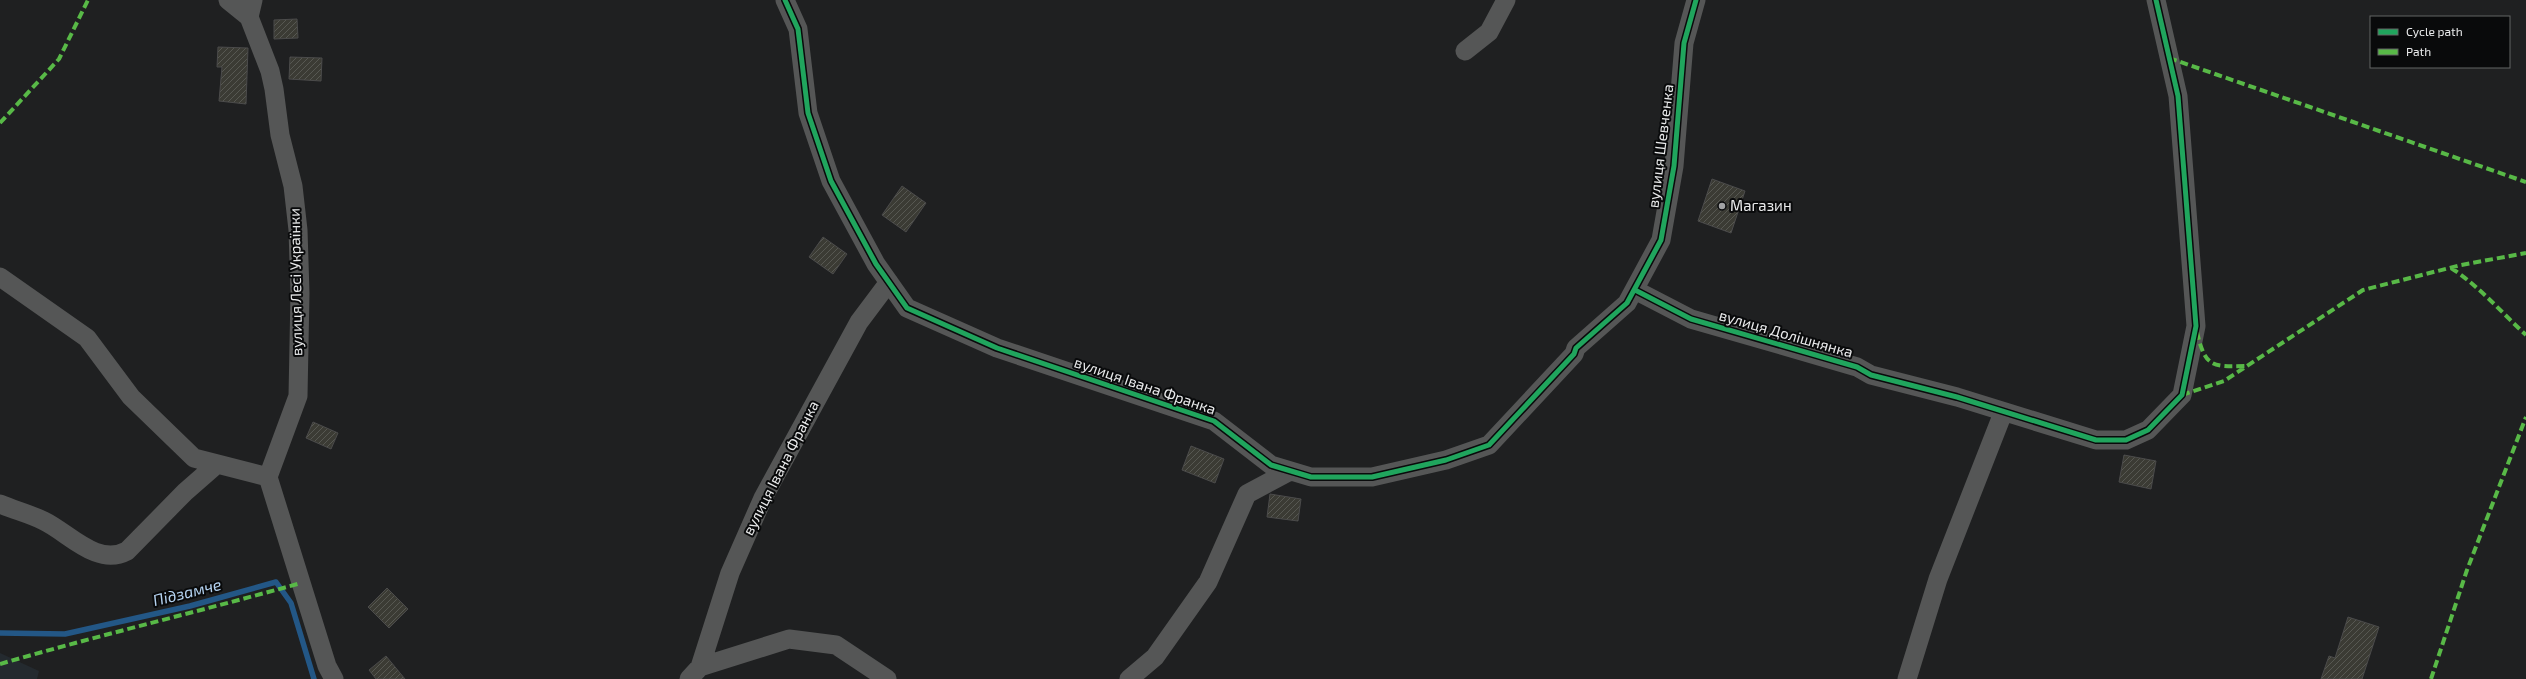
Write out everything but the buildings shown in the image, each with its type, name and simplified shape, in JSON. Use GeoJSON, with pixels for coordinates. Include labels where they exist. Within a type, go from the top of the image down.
{"type":"FeatureCollection","features":[{"type":"Feature","properties":{"kind":"street","name":"вулиця Лесі Українки"},"geometry":{"type":"LineString","coordinates":[[228,0],[251,8],[270,72],[280,135],[293,186],[298,230],[300,293],[298,396],[268,477]]}},
{"type":"Feature","properties":{"kind":"street","name":"вулиця Івана Франка"},"geometry":{"type":"LineString","coordinates":[[785,0],[798,29],[808,113],[831,181],[876,264],[907,308],[997,348],[1214,421],[1271,465],[1311,477],[1372,477],[1446,460],[1488,445],[1574,354],[1576,348],[1628,303],[1635,290]]}},
{"type":"Feature","properties":{"kind":"street"},"geometry":{"type":"LineString","coordinates":[[1465,51],[1489,32],[1506,0]]}},
{"type":"Feature","properties":{"kind":"street","name":"вулиця Шевченка"},"geometry":{"type":"LineString","coordinates":[[1635,290],[1661,240],[1674,166],[1684,43],[1696,0]]}},
{"type":"Feature","properties":{"kind":"street","name":"вулиця Долішнянка"},"geometry":{"type":"LineString","coordinates":[[1635,290],[1691,319],[1857,367],[1871,376],[1957,398],[2096,440],[2126,440],[2148,430],[2182,395],[2196,326],[2178,96],[2156,0]]}},
{"type":"Feature","properties":{"kind":"street"},"geometry":{"type":"LineString","coordinates":[[0,277],[87,338],[131,397],[194,458],[268,477],[327,666],[334,679]]}},
{"type":"Feature","properties":{"kind":"street","name":"вулиця Івана Франка"},"geometry":{"type":"LineString","coordinates":[[694,673],[730,573],[763,498],[859,322],[889,282]]}},
{"type":"Feature","properties":{"kind":"street"},"geometry":{"type":"LineString","coordinates":[[1907,679],[1938,578],[2003,412]]}},
{"type":"Feature","properties":{"kind":"street"},"geometry":{"type":"LineString","coordinates":[[0,504],[43,520],[98,554],[119,555],[127,550],[217,464]]}},
{"type":"Feature","properties":{"kind":"street"},"geometry":{"type":"LineString","coordinates":[[1129,679],[1155,656],[1208,582],[1247,494],[1290,471]]}},
{"type":"Feature","properties":{"kind":"street","name":"вулиця Івана Франка"},"geometry":{"type":"LineString","coordinates":[[694,673],[789,639],[836,646],[887,679]]}},
{"type":"Feature","properties":{"kind":"shaded area"},"geometry":{"type":"Polygon","coordinates":[[[0,653],[39,671],[37,679],[0,679],[0,653]]]}},
{"type":"Feature","properties":{"kind":"waterway","name":"Підзамче"},"geometry":{"type":"LineString","coordinates":[[0,633],[65,634],[190,606],[276,582],[291,603],[314,679]]}},
{"type":"Feature","properties":{"kind":"marked path"},"geometry":{"type":"LineString","coordinates":[[0,123],[59,59],[88,0]]}},
{"type":"Feature","properties":{"kind":"marked path"},"geometry":{"type":"LineString","coordinates":[[2169,58],[2526,182]]}},
{"type":"Feature","properties":{"kind":"marked path"},"geometry":{"type":"LineString","coordinates":[[2182,395],[2224,381],[2363,290],[2461,265],[2526,253]]}},
{"type":"Feature","properties":{"kind":"marked path"},"geometry":{"type":"LineString","coordinates":[[2451,268],[2480,291],[2526,335]]}},
{"type":"Feature","properties":{"kind":"marked path"},"geometry":{"type":"LineString","coordinates":[[2197,332],[2203,352],[2212,362],[2217,365],[2225,366],[2245,366]]}},
{"type":"Feature","properties":{"kind":"marked path"},"geometry":{"type":"LineString","coordinates":[[2431,679],[2467,570],[2526,417]]}},
{"type":"Feature","properties":{"kind":"marked path"},"geometry":{"type":"LineString","coordinates":[[0,664],[301,583]]}},
{"type":"Feature","properties":{"kind":"cycle path"},"geometry":{"type":"LineString","coordinates":[[785,0],[798,29],[808,113],[831,181],[876,264],[907,308],[997,348],[1214,421],[1271,465],[1311,477],[1372,477],[1446,460],[1489,445],[1574,354],[1576,348],[1627,303],[1661,240],[1674,166],[1684,43],[1696,0]]}},
{"type":"Feature","properties":{"kind":"cycle path"},"geometry":{"type":"LineString","coordinates":[[1635,290],[1691,319],[1857,367],[1871,375],[1957,397],[2096,440],[2126,440],[2148,430],[2182,395],[2196,326],[2178,96],[2156,0]]}},
{"type":"Feature","properties":{"kind":"place","name":"Магазин"},"geometry":{"type":"Point","coordinates":[1722,206]}}]}
